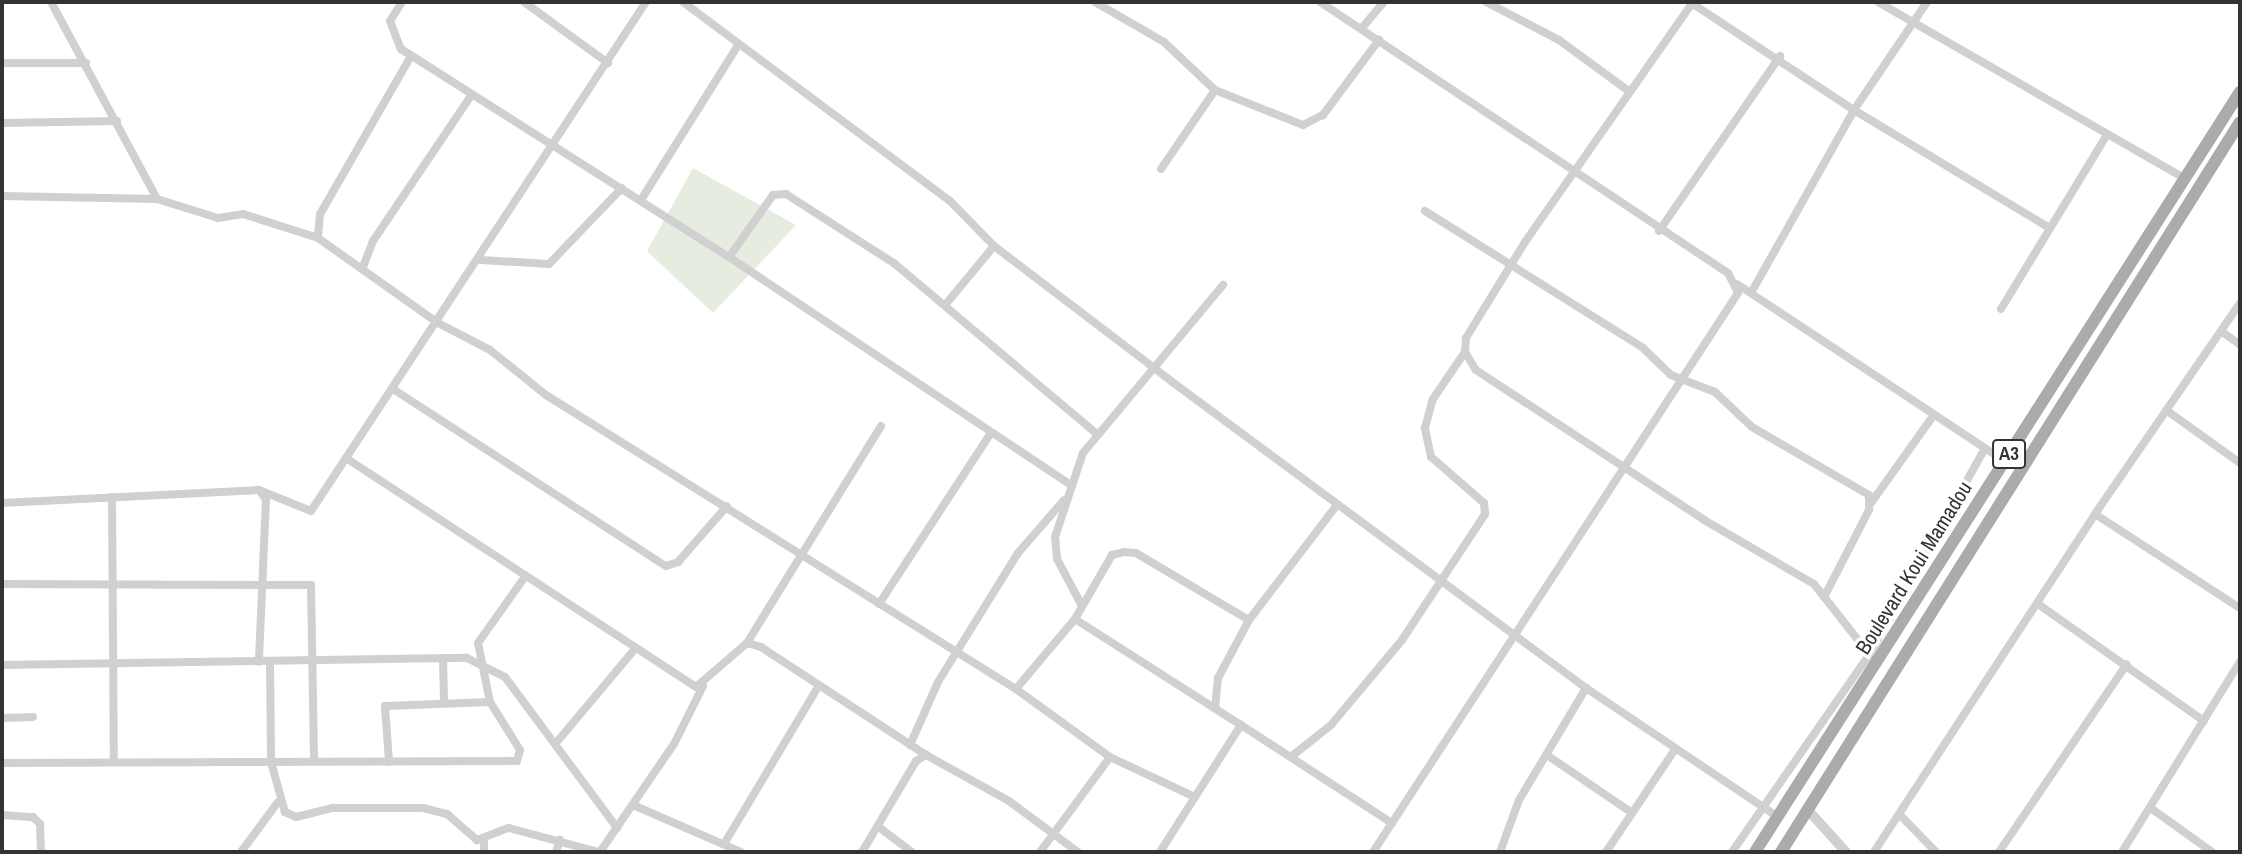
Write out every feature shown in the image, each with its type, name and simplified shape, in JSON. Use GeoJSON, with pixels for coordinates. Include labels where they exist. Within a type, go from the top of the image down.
{"type":"FeatureCollection","features":[{"type":"Feature","properties":{"kind":"main road","name":"Boulevard Koui Mamadou"},"geometry":{"type":"LineString","coordinates":[[1755,852],[1873,660],[2240,92]]}},
{"type":"Feature","properties":{"kind":"main road","name":"Boulevard Koui Mamadou"},"geometry":{"type":"LineString","coordinates":[[1781,852],[2240,122]]}},
{"type":"Feature","properties":{"kind":"main road"},"geometry":{"type":"LineString","coordinates":[[1791,796],[1808,810]]}},
{"type":"Feature","properties":{"kind":"street"},"geometry":{"type":"LineString","coordinates":[[51,2],[157,199]]}},
{"type":"Feature","properties":{"kind":"street"},"geometry":{"type":"LineString","coordinates":[[402,2],[390,32],[411,56],[470,97],[553,144],[729,257],[989,436],[1070,485]]}},
{"type":"Feature","properties":{"kind":"street"},"geometry":{"type":"LineString","coordinates":[[524,2],[608,63]]}},
{"type":"Feature","properties":{"kind":"street"},"geometry":{"type":"LineString","coordinates":[[2,503],[259,490],[311,511],[481,260],[646,2]]}},
{"type":"Feature","properties":{"kind":"street"},"geometry":{"type":"LineString","coordinates":[[683,2],[737,47],[950,201],[995,246],[1337,505],[1586,688],[1778,817]]}},
{"type":"Feature","properties":{"kind":"street"},"geometry":{"type":"LineString","coordinates":[[1095,2],[1164,42],[1215,90],[1303,125],[1315,124],[1379,40]]}},
{"type":"Feature","properties":{"kind":"street"},"geometry":{"type":"LineString","coordinates":[[1320,2],[1983,450],[2004,461]]}},
{"type":"Feature","properties":{"kind":"street"},"geometry":{"type":"LineString","coordinates":[[1362,28],[1384,2]]}},
{"type":"Feature","properties":{"kind":"street"},"geometry":{"type":"LineString","coordinates":[[1486,2],[1559,40],[1630,92]]}},
{"type":"Feature","properties":{"kind":"street"},"geometry":{"type":"LineString","coordinates":[[1292,756],[1340,714],[1443,583],[1485,514],[1484,503],[1431,457],[1425,428],[1433,399],[1465,352],[1466,338],[1549,206],[1576,176],[1692,2],[1780,56],[1854,110],[2048,227]]}},
{"type":"Feature","properties":{"kind":"street"},"geometry":{"type":"LineString","coordinates":[[1878,2],[2105,138],[2184,178]]}},
{"type":"Feature","properties":{"kind":"street"},"geometry":{"type":"LineString","coordinates":[[1751,293],[1854,110],[1927,2]]}},
{"type":"Feature","properties":{"kind":"street"},"geometry":{"type":"LineString","coordinates":[[641,200],[737,47]]}},
{"type":"Feature","properties":{"kind":"street"},"geometry":{"type":"LineString","coordinates":[[318,238],[314,230],[320,214],[411,56]]}},
{"type":"Feature","properties":{"kind":"street"},"geometry":{"type":"LineString","coordinates":[[1659,231],[1780,56]]}},
{"type":"Feature","properties":{"kind":"street"},"geometry":{"type":"LineString","coordinates":[[2,64],[86,63]]}},
{"type":"Feature","properties":{"kind":"street"},"geometry":{"type":"LineString","coordinates":[[1161,169],[1215,90]]}},
{"type":"Feature","properties":{"kind":"street"},"geometry":{"type":"LineString","coordinates":[[363,267],[373,241],[470,97]]}},
{"type":"Feature","properties":{"kind":"street"},"geometry":{"type":"LineString","coordinates":[[2,123],[117,121]]}},
{"type":"Feature","properties":{"kind":"street"},"geometry":{"type":"LineString","coordinates":[[2001,309],[2048,227],[2105,138]]}},
{"type":"Feature","properties":{"kind":"street"},"geometry":{"type":"LineString","coordinates":[[481,260],[549,264],[622,188]]}},
{"type":"Feature","properties":{"kind":"street"},"geometry":{"type":"LineString","coordinates":[[729,257],[779,192],[946,304],[1097,434]]}},
{"type":"Feature","properties":{"kind":"street"},"geometry":{"type":"LineString","coordinates":[[2,196],[157,199],[218,218],[243,214],[318,238],[363,267],[438,323],[490,350],[546,395],[1016,689],[1110,757],[1195,797]]}},
{"type":"Feature","properties":{"kind":"street"},"geometry":{"type":"LineString","coordinates":[[1425,211],[1643,348],[1671,374],[1688,377],[1752,427],[1863,490],[1871,502]]}},
{"type":"Feature","properties":{"kind":"street"},"geometry":{"type":"LineString","coordinates":[[946,304],[995,246]]}},
{"type":"Feature","properties":{"kind":"street"},"geometry":{"type":"LineString","coordinates":[[1373,852],[1517,636],[1623,464],[1688,377],[1734,303],[1737,284]]}},
{"type":"Feature","properties":{"kind":"street"},"geometry":{"type":"LineString","coordinates":[[1082,606],[1057,559],[1055,537],[1070,485],[1097,434],[1223,285]]}},
{"type":"Feature","properties":{"kind":"street"},"geometry":{"type":"LineString","coordinates":[[1874,852],[2095,514],[2240,303]]}},
{"type":"Feature","properties":{"kind":"street"},"geometry":{"type":"LineString","coordinates":[[2221,331],[2240,345]]}},
{"type":"Feature","properties":{"kind":"street"},"geometry":{"type":"LineString","coordinates":[[1465,352],[1476,370],[1814,584],[1873,660]]}},
{"type":"Feature","properties":{"kind":"street"},"geometry":{"type":"LineString","coordinates":[[393,389],[666,566],[678,562],[727,506]]}},
{"type":"Feature","properties":{"kind":"street"},"geometry":{"type":"LineString","coordinates":[[2166,410],[2240,463]]}},
{"type":"Feature","properties":{"kind":"street"},"geometry":{"type":"LineString","coordinates":[[1824,597],[1871,502],[1933,416]]}},
{"type":"Feature","properties":{"kind":"street"},"geometry":{"type":"LineString","coordinates":[[484,841],[509,828],[599,852],[633,805],[703,686],[747,643],[763,608],[803,554],[881,426]]}},
{"type":"Feature","properties":{"kind":"street"},"geometry":{"type":"LineString","coordinates":[[879,604],[989,436]]}},
{"type":"Feature","properties":{"kind":"street"},"geometry":{"type":"LineString","coordinates":[[1732,852],[1873,660],[1983,450]]}},
{"type":"Feature","properties":{"kind":"street"},"geometry":{"type":"LineString","coordinates":[[346,458],[635,649],[703,686]]}},
{"type":"Feature","properties":{"kind":"street"},"geometry":{"type":"LineString","coordinates":[[259,490],[266,499],[259,662]]}},
{"type":"Feature","properties":{"kind":"street"},"geometry":{"type":"LineString","coordinates":[[111,497],[114,762]]}},
{"type":"Feature","properties":{"kind":"street"},"geometry":{"type":"LineString","coordinates":[[910,745],[956,653],[1018,553],[1066,498]]}},
{"type":"Feature","properties":{"kind":"street"},"geometry":{"type":"LineString","coordinates":[[1215,707],[1218,678],[1249,621],[1337,505]]}},
{"type":"Feature","properties":{"kind":"street"},"geometry":{"type":"LineString","coordinates":[[2095,514],[2240,608]]}},
{"type":"Feature","properties":{"kind":"street"},"geometry":{"type":"LineString","coordinates":[[1016,689],[1075,619],[1112,555],[1136,553],[1249,621]]}},
{"type":"Feature","properties":{"kind":"street"},"geometry":{"type":"LineString","coordinates":[[2,763],[517,761],[520,750],[490,702],[478,662],[486,627],[524,578]]}},
{"type":"Feature","properties":{"kind":"street"},"geometry":{"type":"LineString","coordinates":[[2,584],[261,582],[311,585],[315,661],[314,761]]}},
{"type":"Feature","properties":{"kind":"street"},"geometry":{"type":"LineString","coordinates":[[2038,604],[2127,664],[2204,721]]}},
{"type":"Feature","properties":{"kind":"street"},"geometry":{"type":"LineString","coordinates":[[1075,619],[1292,756],[1392,823]]}},
{"type":"Feature","properties":{"kind":"street"},"geometry":{"type":"LineString","coordinates":[[747,643],[819,685],[1051,832],[1078,852]]}},
{"type":"Feature","properties":{"kind":"street"},"geometry":{"type":"LineString","coordinates":[[556,743],[635,649]]}},
{"type":"Feature","properties":{"kind":"street"},"geometry":{"type":"LineString","coordinates":[[443,659],[444,703]]}},
{"type":"Feature","properties":{"kind":"street"},"geometry":{"type":"LineString","coordinates":[[2,665],[443,659],[478,662],[505,677],[556,743],[582,789],[617,828]]}},
{"type":"Feature","properties":{"kind":"street"},"geometry":{"type":"LineString","coordinates":[[270,662],[271,762],[278,802],[296,817],[333,808],[423,808],[447,814],[484,841]]}},
{"type":"Feature","properties":{"kind":"street"},"geometry":{"type":"LineString","coordinates":[[2122,852],[2152,809],[2240,662]]}},
{"type":"Feature","properties":{"kind":"street"},"geometry":{"type":"LineString","coordinates":[[1999,852],[2127,664]]}},
{"type":"Feature","properties":{"kind":"street"},"geometry":{"type":"LineString","coordinates":[[724,844],[819,685]]}},
{"type":"Feature","properties":{"kind":"street"},"geometry":{"type":"LineString","coordinates":[[1500,852],[1518,800],[1586,688]]}},
{"type":"Feature","properties":{"kind":"street"},"geometry":{"type":"LineString","coordinates":[[389,762],[385,706],[490,702]]}},
{"type":"Feature","properties":{"kind":"street"},"geometry":{"type":"LineString","coordinates":[[2,718],[33,717]]}},
{"type":"Feature","properties":{"kind":"street"},"geometry":{"type":"LineString","coordinates":[[1160,852],[1241,725]]}},
{"type":"Feature","properties":{"kind":"street"},"geometry":{"type":"LineString","coordinates":[[1606,852],[1676,748]]}},
{"type":"Feature","properties":{"kind":"street"},"geometry":{"type":"LineString","coordinates":[[862,852],[880,828],[915,761],[926,755]]}},
{"type":"Feature","properties":{"kind":"street"},"geometry":{"type":"LineString","coordinates":[[1547,755],[1632,813]]}},
{"type":"Feature","properties":{"kind":"street"},"geometry":{"type":"LineString","coordinates":[[1040,852],[1051,832],[1069,817],[1110,757]]}},
{"type":"Feature","properties":{"kind":"street"},"geometry":{"type":"LineString","coordinates":[[241,852],[278,802]]}},
{"type":"Feature","properties":{"kind":"street"},"geometry":{"type":"LineString","coordinates":[[633,805],[741,852]]}},
{"type":"Feature","properties":{"kind":"street"},"geometry":{"type":"LineString","coordinates":[[2152,809],[2212,852]]}},
{"type":"Feature","properties":{"kind":"street"},"geometry":{"type":"LineString","coordinates":[[1808,810],[1846,852]]}},
{"type":"Feature","properties":{"kind":"street"},"geometry":{"type":"LineString","coordinates":[[2,815],[33,817],[40,824],[41,852]]}},
{"type":"Feature","properties":{"kind":"street"},"geometry":{"type":"LineString","coordinates":[[1900,816],[1936,852]]}},
{"type":"Feature","properties":{"kind":"street"},"geometry":{"type":"LineString","coordinates":[[880,828],[912,852]]}},
{"type":"Feature","properties":{"kind":"street"},"geometry":{"type":"LineString","coordinates":[[556,852],[561,840]]}},
{"type":"Feature","properties":{"kind":"street"},"geometry":{"type":"LineString","coordinates":[[484,841],[484,852]]}},
{"type":"Feature","properties":{"kind":"shaded area"},"geometry":{"type":"Polygon","coordinates":[[[693,168],[796,225],[713,313],[647,251],[693,168]]]}}]}
